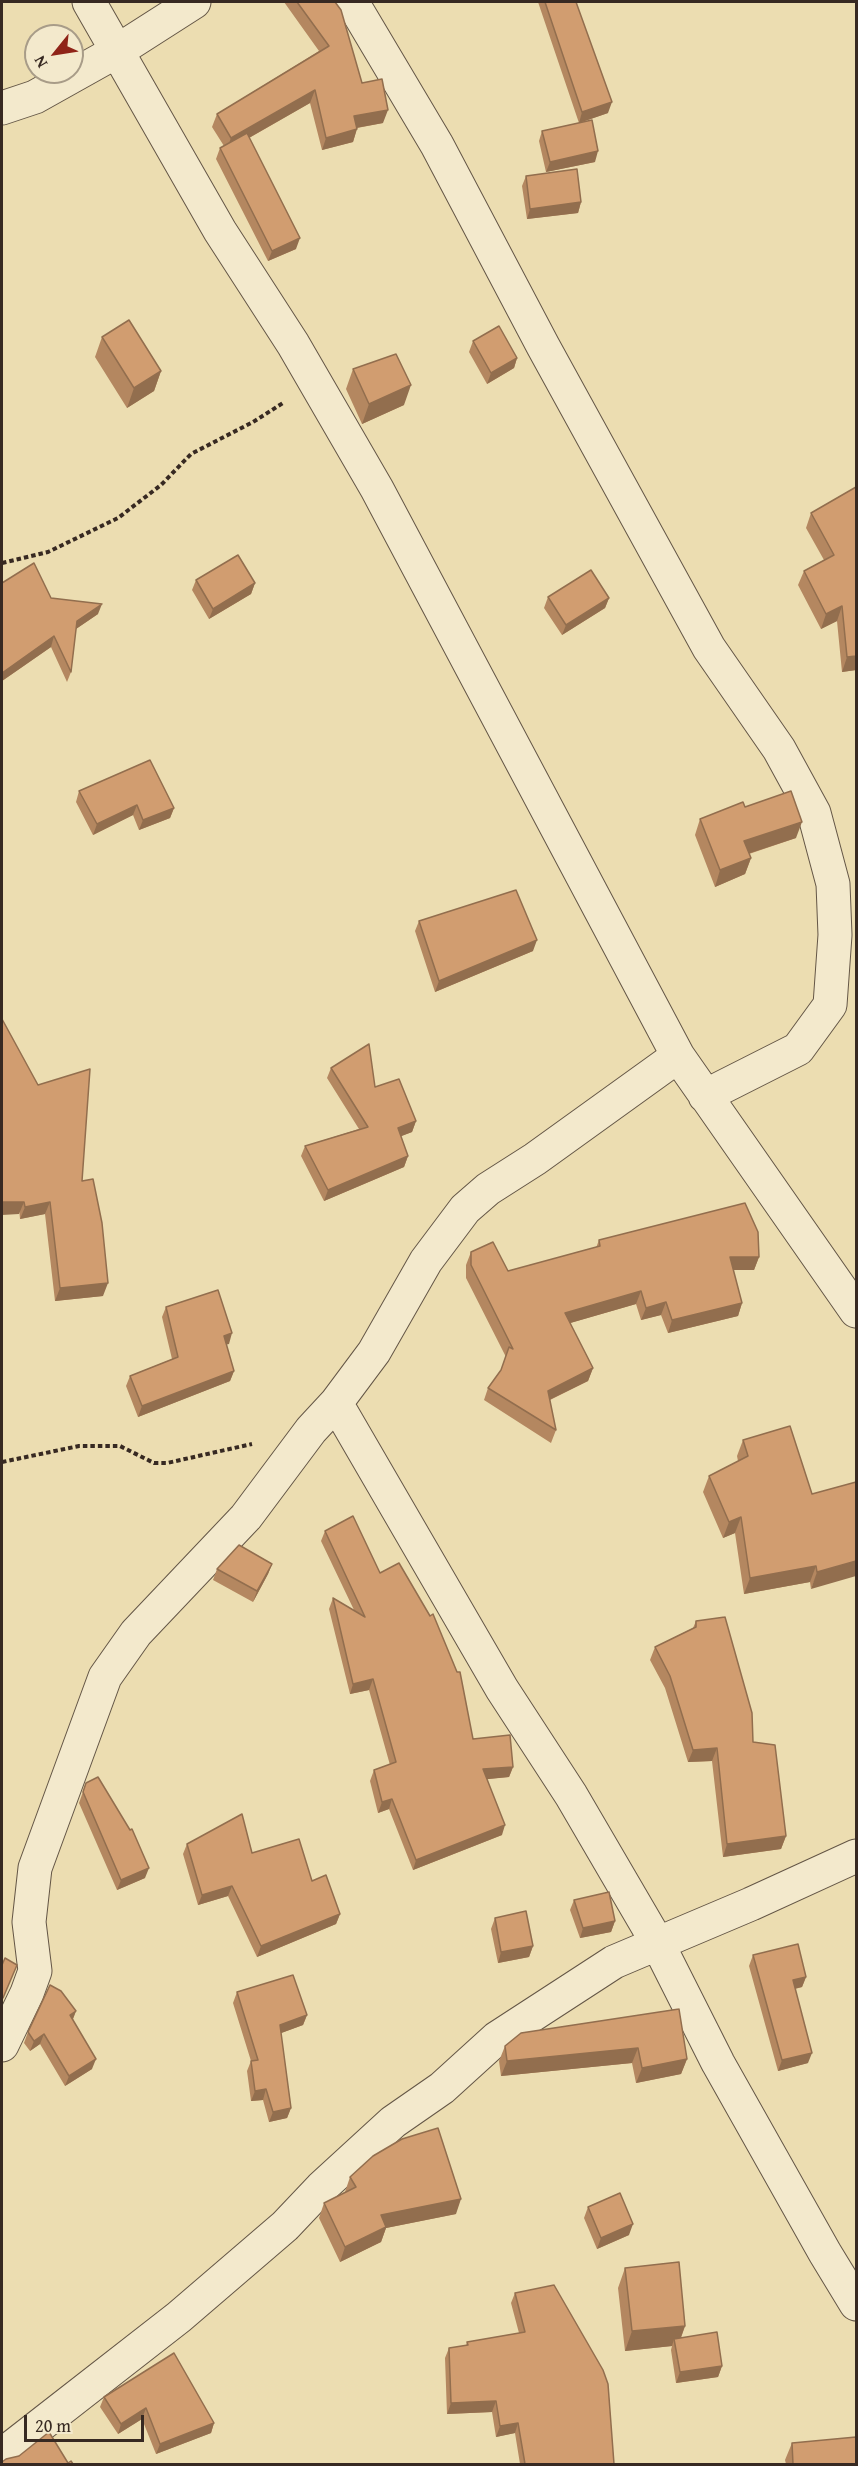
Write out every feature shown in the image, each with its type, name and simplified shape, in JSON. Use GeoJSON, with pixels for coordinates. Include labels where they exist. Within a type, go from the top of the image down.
{"type":"FeatureCollection","features":[{"type":"Feature","properties":{"kind":"street"},"geometry":{"type":"LineString","coordinates":[[89,2],[220,231],[293,344],[377,489],[678,1056],[856,1311]]}},
{"type":"Feature","properties":{"kind":"street"},"geometry":{"type":"LineString","coordinates":[[2,108],[35,97],[118,50],[194,2]]}},
{"type":"Feature","properties":{"kind":"street"},"geometry":{"type":"LineString","coordinates":[[352,2],[437,145],[543,346],[709,648],[779,749],[814,813],[846,944],[830,1005],[798,1049],[705,1096]]}},
{"type":"Feature","properties":{"kind":"street"},"geometry":{"type":"LineString","coordinates":[[2,2045],[35,1971],[29,1922],[35,1868],[105,1677],[136,1633],[246,1517],[311,1430],[336,1403],[374,1352],[426,1261],[465,1209],[488,1189],[535,1159],[678,1056]]}},
{"type":"Feature","properties":{"kind":"street"},"geometry":{"type":"LineString","coordinates":[[336,1403],[502,1689],[571,1795],[658,1944],[718,2063],[856,2304]]}},
{"type":"Feature","properties":{"kind":"street"},"geometry":{"type":"LineString","coordinates":[[2,2455],[179,2317],[285,2226],[321,2188],[393,2122],[442,2088],[497,2038],[614,1962],[761,1900],[856,1856]]}},
{"type":"Feature","properties":{"kind":"path"},"geometry":{"type":"LineString","coordinates":[[2,563],[48,552],[118,518],[161,485],[191,454],[282,406],[284,398]]}},
{"type":"Feature","properties":{"kind":"path"},"geometry":{"type":"LineString","coordinates":[[2,1462],[67,1448],[120,1446],[154,1463],[167,1463],[255,1443]]}},
{"type":"Feature","properties":{"kind":"building"},"geometry":{"type":"Polygon","coordinates":[[[297,2],[335,2],[341,10],[362,83],[382,79],[388,110],[354,116],[357,129],[326,138],[315,90],[231,138],[217,114],[329,46],[297,2]]]}},
{"type":"Feature","properties":{"kind":"building"},"geometry":{"type":"Polygon","coordinates":[[[545,2],[576,2],[612,102],[582,112],[545,2]]]}},
{"type":"Feature","properties":{"kind":"building"},"geometry":{"type":"Polygon","coordinates":[[[592,120],[598,151],[550,162],[542,131],[592,120]]]}},
{"type":"Feature","properties":{"kind":"building"},"geometry":{"type":"Polygon","coordinates":[[[247,133],[300,238],[272,251],[220,148],[247,133]]]}},
{"type":"Feature","properties":{"kind":"building"},"geometry":{"type":"Polygon","coordinates":[[[577,169],[581,202],[530,209],[526,176],[577,169]]]}},
{"type":"Feature","properties":{"kind":"building"},"geometry":{"type":"Polygon","coordinates":[[[129,320],[161,371],[134,388],[102,337],[129,320]]]}},
{"type":"Feature","properties":{"kind":"building"},"geometry":{"type":"Polygon","coordinates":[[[499,326],[517,358],[491,373],[473,341],[499,326]]]}},
{"type":"Feature","properties":{"kind":"building"},"geometry":{"type":"Polygon","coordinates":[[[396,354],[411,385],[369,404],[353,369],[396,354]]]}},
{"type":"Feature","properties":{"kind":"building"},"geometry":{"type":"Polygon","coordinates":[[[856,487],[856,656],[847,657],[842,606],[826,614],[804,571],[834,555],[811,513],[856,487]]]}},
{"type":"Feature","properties":{"kind":"building"},"geometry":{"type":"Polygon","coordinates":[[[238,555],[255,583],[213,609],[196,580],[238,555]]]}},
{"type":"Feature","properties":{"kind":"building"},"geometry":{"type":"Polygon","coordinates":[[[34,563],[51,598],[102,604],[77,621],[71,672],[54,636],[2,673],[2,583],[34,563]]]}},
{"type":"Feature","properties":{"kind":"building"},"geometry":{"type":"Polygon","coordinates":[[[591,570],[609,598],[566,625],[548,597],[591,570]]]}},
{"type":"Feature","properties":{"kind":"building"},"geometry":{"type":"Polygon","coordinates":[[[150,760],[174,808],[143,820],[137,805],[97,824],[79,791],[150,760]]]}},
{"type":"Feature","properties":{"kind":"building"},"geometry":{"type":"Polygon","coordinates":[[[791,791],[802,822],[744,841],[751,858],[720,870],[700,819],[743,802],[745,807],[791,791]]]}},
{"type":"Feature","properties":{"kind":"building"},"geometry":{"type":"Polygon","coordinates":[[[516,890],[537,940],[439,981],[419,921],[516,890]]]}},
{"type":"Feature","properties":{"kind":"building"},"geometry":{"type":"Polygon","coordinates":[[[2,1019],[38,1085],[90,1069],[82,1181],[93,1179],[102,1223],[108,1283],[60,1288],[50,1202],[25,1207],[24,1202],[2,1202],[2,1019]]]}},
{"type":"Feature","properties":{"kind":"building"},"geometry":{"type":"Polygon","coordinates":[[[369,1044],[375,1087],[399,1079],[416,1121],[398,1128],[408,1156],[328,1190],[305,1146],[368,1127],[331,1068],[369,1044]]]}},
{"type":"Feature","properties":{"kind":"building"},"geometry":{"type":"Polygon","coordinates":[[[745,1203],[758,1232],[759,1257],[730,1257],[742,1303],[672,1320],[666,1302],[646,1308],[641,1291],[565,1313],[593,1368],[548,1391],[556,1430],[488,1388],[501,1370],[509,1347],[513,1349],[471,1265],[471,1252],[493,1242],[508,1271],[600,1246],[599,1240],[745,1203]]]}},
{"type":"Feature","properties":{"kind":"building"},"geometry":{"type":"Polygon","coordinates":[[[218,1290],[232,1333],[224,1336],[234,1371],[142,1406],[130,1376],[178,1357],[166,1307],[218,1290]]]}},
{"type":"Feature","properties":{"kind":"building"},"geometry":{"type":"Polygon","coordinates":[[[790,1426],[812,1494],[856,1482],[856,1561],[817,1572],[816,1566],[750,1578],[741,1517],[729,1522],[709,1476],[748,1456],[743,1440],[790,1426]]]}},
{"type":"Feature","properties":{"kind":"building"},"geometry":{"type":"Polygon","coordinates":[[[353,1516],[380,1573],[399,1563],[430,1616],[433,1614],[457,1672],[460,1672],[473,1739],[510,1735],[513,1767],[483,1769],[505,1825],[416,1860],[392,1799],[382,1802],[374,1770],[396,1762],[373,1679],[353,1684],[333,1598],[365,1617],[325,1531],[353,1516]]]}},
{"type":"Feature","properties":{"kind":"building"},"geometry":{"type":"Polygon","coordinates":[[[239,1545],[272,1564],[257,1591],[217,1569],[239,1545]]]}},
{"type":"Feature","properties":{"kind":"building"},"geometry":{"type":"Polygon","coordinates":[[[725,1617],[752,1713],[753,1742],[775,1745],[786,1836],[727,1844],[717,1748],[693,1750],[670,1676],[655,1647],[696,1627],[696,1621],[725,1617]]]}},
{"type":"Feature","properties":{"kind":"building"},"geometry":{"type":"Polygon","coordinates":[[[98,1777],[130,1830],[132,1829],[149,1868],[121,1880],[83,1792],[86,1783],[98,1777]]]}},
{"type":"Feature","properties":{"kind":"building"},"geometry":{"type":"Polygon","coordinates":[[[242,1814],[252,1853],[299,1839],[312,1881],[326,1875],[340,1914],[261,1946],[232,1886],[202,1895],[187,1844],[242,1814]]]}},
{"type":"Feature","properties":{"kind":"building"},"geometry":{"type":"Polygon","coordinates":[[[609,1892],[615,1921],[583,1928],[574,1900],[609,1892]]]}},
{"type":"Feature","properties":{"kind":"building"},"geometry":{"type":"Polygon","coordinates":[[[526,1911],[533,1946],[501,1952],[495,1918],[526,1911]]]}},
{"type":"Feature","properties":{"kind":"building"},"geometry":{"type":"Polygon","coordinates":[[[798,1944],[806,1977],[793,1980],[812,2053],[782,2060],[753,1955],[798,1944]]]}},
{"type":"Feature","properties":{"kind":"building"},"geometry":{"type":"Polygon","coordinates":[[[5,1958],[17,1965],[3,1998],[2,1965],[5,1958]]]}},
{"type":"Feature","properties":{"kind":"building"},"geometry":{"type":"Polygon","coordinates":[[[293,1975],[307,2015],[280,2025],[291,2108],[273,2112],[266,2089],[255,2091],[251,2061],[258,2060],[237,1992],[293,1975]]]}},
{"type":"Feature","properties":{"kind":"building"},"geometry":{"type":"Polygon","coordinates":[[[50,1985],[61,1991],[76,2011],[70,2015],[96,2059],[69,2076],[44,2034],[34,2041],[28,2032],[50,1985]]]}},
{"type":"Feature","properties":{"kind":"building"},"geometry":{"type":"Polygon","coordinates":[[[679,2009],[687,2059],[642,2068],[638,2048],[507,2061],[505,2046],[521,2033],[679,2009]]]}},
{"type":"Feature","properties":{"kind":"building"},"geometry":{"type":"Polygon","coordinates":[[[438,2128],[461,2199],[381,2215],[386,2227],[345,2247],[324,2203],[356,2187],[350,2177],[373,2156],[402,2139],[438,2128]]]}},
{"type":"Feature","properties":{"kind":"building"},"geometry":{"type":"Polygon","coordinates":[[[620,2193],[633,2224],[601,2238],[588,2207],[620,2193]]]}},
{"type":"Feature","properties":{"kind":"building"},"geometry":{"type":"Polygon","coordinates":[[[679,2262],[685,2326],[632,2331],[625,2268],[679,2262]]]}},
{"type":"Feature","properties":{"kind":"building"},"geometry":{"type":"Polygon","coordinates":[[[554,2285],[603,2370],[608,2384],[614,2464],[525,2464],[518,2423],[500,2426],[496,2401],[451,2403],[449,2348],[468,2345],[467,2342],[525,2332],[515,2293],[554,2285]]]}},
{"type":"Feature","properties":{"kind":"building"},"geometry":{"type":"Polygon","coordinates":[[[717,2332],[722,2366],[680,2372],[674,2339],[717,2332]]]}},
{"type":"Feature","properties":{"kind":"building"},"geometry":{"type":"Polygon","coordinates":[[[174,2353],[214,2423],[160,2444],[146,2408],[121,2424],[104,2397],[174,2353]]]}},
{"type":"Feature","properties":{"kind":"building"},"geometry":{"type":"Polygon","coordinates":[[[49,2432],[68,2463],[71,2461],[73,2464],[2,2464],[6,2459],[19,2456],[49,2432]]]}},
{"type":"Feature","properties":{"kind":"building"},"geometry":{"type":"Polygon","coordinates":[[[856,2437],[856,2464],[793,2464],[792,2443],[856,2437]]]}}]}
